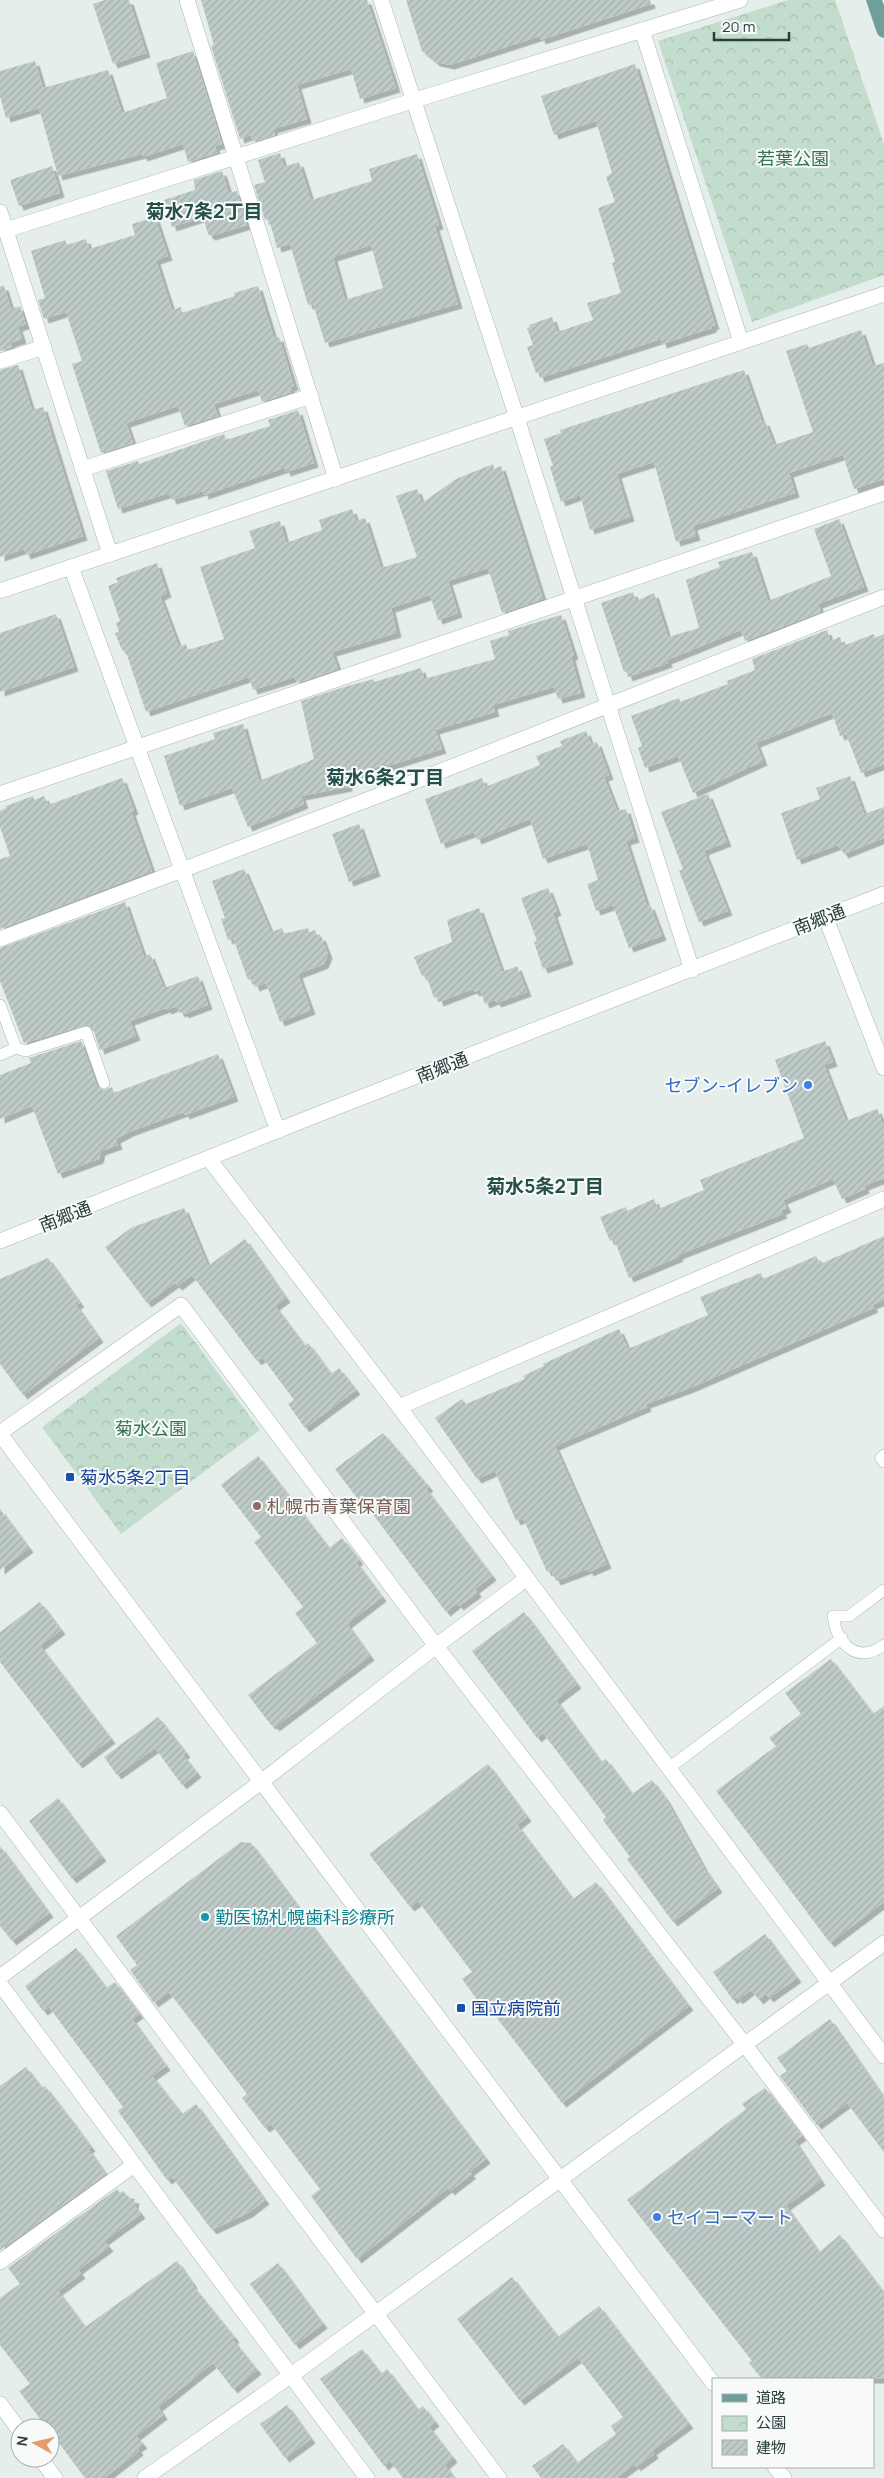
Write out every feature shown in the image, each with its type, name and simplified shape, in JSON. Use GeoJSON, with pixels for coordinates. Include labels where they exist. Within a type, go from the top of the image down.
{"type":"FeatureCollection","features":[{"type":"Feature","properties":{"kind":"main road"},"geometry":{"type":"LineString","coordinates":[[874,0],[884,30]]}},
{"type":"Feature","properties":{"kind":"street"},"geometry":{"type":"LineString","coordinates":[[187,0],[336,479]]}},
{"type":"Feature","properties":{"kind":"street"},"geometry":{"type":"LineString","coordinates":[[381,0],[412,101],[517,418],[692,970]]}},
{"type":"Feature","properties":{"kind":"street"},"geometry":{"type":"LineString","coordinates":[[6,230],[412,101],[740,0]]}},
{"type":"Feature","properties":{"kind":"street"},"geometry":{"type":"LineString","coordinates":[[642,30],[741,342]]}},
{"type":"Feature","properties":{"kind":"street"},"geometry":{"type":"LineString","coordinates":[[0,212],[110,554]]}},
{"type":"Feature","properties":{"kind":"street"},"geometry":{"type":"LineString","coordinates":[[0,591],[884,294]]}},
{"type":"Feature","properties":{"kind":"street"},"geometry":{"type":"LineString","coordinates":[[0,361],[44,347]]}},
{"type":"Feature","properties":{"kind":"street"},"geometry":{"type":"LineString","coordinates":[[82,469],[311,396]]}},
{"type":"Feature","properties":{"kind":"street"},"geometry":{"type":"LineString","coordinates":[[0,794],[884,493]]}},
{"type":"Feature","properties":{"kind":"street"},"geometry":{"type":"LineString","coordinates":[[71,567],[135,747],[278,1131]]}},
{"type":"Feature","properties":{"kind":"street"},"geometry":{"type":"LineString","coordinates":[[0,939],[181,872],[884,597]]}},
{"type":"Feature","properties":{"kind":"street","name":"南郷通"},"geometry":{"type":"LineString","coordinates":[[0,1241],[884,894]]}},
{"type":"Feature","properties":{"kind":"street"},"geometry":{"type":"LineString","coordinates":[[825,916],[884,1068]]}},
{"type":"Feature","properties":{"kind":"street"},"geometry":{"type":"LineString","coordinates":[[209,1159],[399,1407],[884,2056]]}},
{"type":"Feature","properties":{"kind":"street"},"geometry":{"type":"LineString","coordinates":[[399,1407],[884,1199]]}},
{"type":"Feature","properties":{"kind":"street"},"geometry":{"type":"LineString","coordinates":[[712,2382],[0,1434],[181,1305],[436,1646],[745,2044],[884,2230]]}},
{"type":"Feature","properties":{"kind":"street"},"geometry":{"type":"LineString","coordinates":[[0,1976],[261,1782],[436,1646],[526,1579]]}},
{"type":"Feature","properties":{"kind":"street"},"geometry":{"type":"LineString","coordinates":[[0,1813],[499,2478]]}},
{"type":"Feature","properties":{"kind":"street"},"geometry":{"type":"LineString","coordinates":[[144,2478],[376,2314],[884,1943]]}},
{"type":"Feature","properties":{"kind":"street"},"geometry":{"type":"LineString","coordinates":[[0,1984],[367,2478]]}},
{"type":"Feature","properties":{"kind":"street"},"geometry":{"type":"LineString","coordinates":[[0,2262],[134,2165]]}},
{"type":"Feature","properties":{"kind":"street"},"geometry":{"type":"LineString","coordinates":[[0,2404],[10,2418]]}},
{"type":"Feature","properties":{"kind":"lane"},"geometry":{"type":"LineString","coordinates":[[0,1005],[16,1048]]}},
{"type":"Feature","properties":{"kind":"lane"},"geometry":{"type":"LineString","coordinates":[[0,1055],[16,1048],[26,1051],[86,1032],[104,1083]]}},
{"type":"Feature","properties":{"kind":"lane"},"geometry":{"type":"LineString","coordinates":[[884,1456],[881,1458],[884,1462]]}},
{"type":"Feature","properties":{"kind":"lane"},"geometry":{"type":"LineString","coordinates":[[884,1590],[849,1616],[833,1616],[835,1627],[842,1638],[858,1654],[873,1654],[884,1645]]}},
{"type":"Feature","properties":{"kind":"lane"},"geometry":{"type":"LineString","coordinates":[[669,1768],[842,1638]]}},
{"type":"Feature","properties":{"kind":"green space","name":"若葉公園"},"geometry":{"type":"Polygon","coordinates":[[[788,0],[835,0],[884,144],[884,275],[752,322],[658,41],[788,0]]]}},
{"type":"Feature","properties":{"kind":"green space","name":"菊水公園"},"geometry":{"type":"Polygon","coordinates":[[[181,1323],[260,1430],[121,1534],[42,1427],[181,1323]]]}},
{"type":"Feature","properties":{"kind":"building"},"geometry":{"type":"Polygon","coordinates":[[[105,0],[129,0],[146,53],[113,64],[93,4],[105,0]]]}},
{"type":"Feature","properties":{"kind":"building"},"geometry":{"type":"Polygon","coordinates":[[[201,0],[367,0],[396,88],[360,99],[351,69],[297,85],[307,119],[273,129],[275,135],[253,142],[251,135],[240,139],[211,46],[214,45],[201,0]]]}},
{"type":"Feature","properties":{"kind":"building"},"geometry":{"type":"Polygon","coordinates":[[[406,0],[650,0],[651,4],[541,40],[540,36],[450,65],[436,62],[422,51],[406,0]]]}},
{"type":"Feature","properties":{"kind":"building"},"geometry":{"type":"Polygon","coordinates":[[[193,51],[222,144],[215,146],[217,153],[188,162],[183,144],[143,157],[142,154],[58,176],[39,108],[6,118],[0,96],[0,71],[35,61],[43,88],[108,70],[122,113],[167,98],[156,63],[193,51]]]}},
{"type":"Feature","properties":{"kind":"building"},"geometry":{"type":"Polygon","coordinates":[[[635,64],[715,325],[712,328],[662,344],[661,339],[540,378],[538,372],[536,373],[527,347],[533,345],[527,328],[530,327],[529,325],[552,317],[557,332],[593,320],[587,303],[621,293],[612,263],[615,262],[598,208],[615,202],[606,177],[612,173],[596,121],[554,135],[541,96],[635,64]]]}},
{"type":"Feature","properties":{"kind":"building"},"geometry":{"type":"Polygon","coordinates":[[[280,153],[284,167],[299,162],[311,200],[372,181],[369,169],[417,154],[439,225],[435,226],[458,304],[325,343],[313,304],[308,305],[290,244],[277,248],[269,219],[265,220],[254,185],[265,182],[258,160],[280,153]],[[371,245],[333,257],[345,300],[383,288],[371,245]]]}},
{"type":"Feature","properties":{"kind":"building"},"geometry":{"type":"Polygon","coordinates":[[[52,166],[60,193],[19,206],[10,180],[52,166]]]}},
{"type":"Feature","properties":{"kind":"building"},"geometry":{"type":"Polygon","coordinates":[[[222,171],[229,193],[237,191],[247,225],[211,236],[208,234],[203,217],[172,227],[164,200],[195,190],[194,180],[222,171]]]}},
{"type":"Feature","properties":{"kind":"building"},"geometry":{"type":"Polygon","coordinates":[[[155,217],[168,256],[156,260],[172,310],[181,307],[182,313],[235,296],[234,293],[258,286],[274,338],[279,337],[294,386],[290,387],[292,392],[262,402],[258,390],[214,404],[218,416],[185,426],[178,406],[126,423],[133,443],[101,453],[72,364],[82,361],[66,312],[44,319],[38,300],[45,298],[31,251],[65,240],[67,245],[86,239],[89,249],[135,235],[132,224],[155,217]]]}},
{"type":"Feature","properties":{"kind":"building"},"geometry":{"type":"Polygon","coordinates":[[[0,286],[4,286],[11,309],[20,306],[26,324],[18,327],[22,339],[10,343],[12,347],[0,351],[0,286]]]}},
{"type":"Feature","properties":{"kind":"building"},"geometry":{"type":"Polygon","coordinates":[[[861,330],[873,366],[884,363],[884,479],[854,489],[843,455],[789,473],[795,493],[693,526],[696,536],[676,542],[654,462],[617,474],[630,517],[590,530],[580,495],[561,502],[550,467],[553,466],[544,439],[561,433],[560,430],[744,370],[762,422],[765,421],[774,445],[813,432],[786,351],[807,344],[809,348],[861,330]]]}},
{"type":"Feature","properties":{"kind":"building"},"geometry":{"type":"Polygon","coordinates":[[[18,365],[32,410],[43,407],[83,536],[26,555],[24,549],[0,557],[0,370],[18,365]]]}},
{"type":"Feature","properties":{"kind":"building"},"geometry":{"type":"Polygon","coordinates":[[[298,410],[314,463],[286,472],[285,468],[204,495],[203,491],[172,500],[169,493],[118,509],[106,471],[138,461],[139,464],[224,434],[226,440],[270,426],[268,420],[298,410]]]}},
{"type":"Feature","properties":{"kind":"building"},"geometry":{"type":"Polygon","coordinates":[[[493,464],[494,469],[501,466],[543,599],[502,613],[488,568],[448,581],[458,613],[438,620],[430,595],[391,608],[397,633],[332,652],[338,669],[297,683],[295,677],[253,690],[249,677],[146,712],[127,655],[121,648],[115,633],[119,632],[116,623],[120,621],[108,586],[118,582],[116,578],[157,563],[167,593],[160,596],[179,647],[186,644],[188,650],[224,639],[200,567],[255,548],[249,531],[280,521],[286,543],[322,530],[319,520],[352,509],[356,521],[365,518],[381,568],[417,557],[396,496],[417,489],[422,503],[456,479],[493,464]]]}},
{"type":"Feature","properties":{"kind":"building"},"geometry":{"type":"Polygon","coordinates":[[[839,519],[864,587],[818,604],[821,612],[745,641],[741,630],[667,660],[668,663],[628,677],[626,671],[624,672],[601,603],[633,592],[636,601],[654,593],[668,637],[699,628],[686,580],[720,567],[718,562],[752,552],[768,601],[831,576],[814,529],[839,519]]]}},
{"type":"Feature","properties":{"kind":"building"},"geometry":{"type":"Polygon","coordinates":[[[56,614],[74,667],[0,692],[0,633],[56,614]]]}},
{"type":"Feature","properties":{"kind":"building"},"geometry":{"type":"Polygon","coordinates":[[[561,615],[574,655],[571,656],[581,693],[558,699],[554,687],[493,705],[495,712],[435,730],[442,749],[347,777],[348,787],[301,796],[304,804],[248,827],[232,788],[180,806],[164,756],[215,739],[213,733],[243,724],[259,781],[314,759],[301,701],[344,687],[374,679],[374,682],[421,668],[424,679],[495,659],[490,641],[509,635],[508,631],[561,615]]]}},
{"type":"Feature","properties":{"kind":"building"},"geometry":{"type":"Polygon","coordinates":[[[827,630],[830,641],[840,637],[843,646],[874,634],[875,638],[884,634],[884,764],[861,773],[846,734],[840,736],[832,713],[756,743],[763,761],[693,793],[678,756],[645,768],[638,748],[642,746],[631,716],[679,698],[680,702],[728,684],[727,681],[755,670],[752,659],[827,630]]]}},
{"type":"Feature","properties":{"kind":"building"},"geometry":{"type":"Polygon","coordinates":[[[586,731],[591,744],[597,742],[609,775],[604,777],[617,811],[626,809],[635,838],[626,841],[647,906],[650,905],[662,936],[629,948],[613,905],[596,911],[587,884],[598,880],[587,844],[543,859],[530,819],[477,840],[474,832],[441,844],[425,799],[482,778],[485,787],[540,765],[536,756],[562,746],[560,741],[586,731]]]}},
{"type":"Feature","properties":{"kind":"building"},"geometry":{"type":"Polygon","coordinates":[[[850,776],[864,814],[884,807],[884,838],[844,854],[838,845],[797,860],[781,813],[820,799],[816,788],[850,776]]]}},
{"type":"Feature","properties":{"kind":"building"},"geometry":{"type":"Polygon","coordinates":[[[122,778],[134,810],[131,811],[152,871],[0,929],[0,859],[10,856],[0,827],[0,811],[6,808],[6,806],[33,796],[34,800],[44,796],[48,805],[122,778]]]}},
{"type":"Feature","properties":{"kind":"building"},"geometry":{"type":"Polygon","coordinates":[[[708,794],[727,842],[704,851],[728,911],[699,922],[679,871],[683,869],[661,812],[708,794]]]}},
{"type":"Feature","properties":{"kind":"building"},"geometry":{"type":"Polygon","coordinates":[[[359,824],[376,872],[349,882],[332,834],[359,824]]]}},
{"type":"Feature","properties":{"kind":"building"},"geometry":{"type":"Polygon","coordinates":[[[244,869],[271,932],[282,928],[284,934],[308,928],[309,932],[315,930],[318,937],[321,936],[328,954],[324,964],[298,974],[311,1010],[280,1022],[266,983],[255,987],[252,979],[248,980],[233,938],[228,940],[221,919],[225,918],[212,881],[244,869]]]}},
{"type":"Feature","properties":{"kind":"building"},"geometry":{"type":"Polygon","coordinates":[[[548,888],[557,911],[553,913],[569,960],[543,969],[534,942],[537,941],[521,898],[548,888]]]}},
{"type":"Feature","properties":{"kind":"building"},"geometry":{"type":"Polygon","coordinates":[[[125,902],[144,957],[150,954],[164,988],[198,976],[208,1005],[184,1014],[184,1012],[180,1013],[177,1006],[167,1010],[166,1008],[130,1021],[136,1036],[100,1050],[93,1029],[87,1025],[24,1043],[0,981],[0,948],[125,902]]]}},
{"type":"Feature","properties":{"kind":"building"},"geometry":{"type":"Polygon","coordinates":[[[479,908],[502,972],[517,966],[527,992],[497,1003],[495,1000],[485,1004],[480,990],[475,992],[473,989],[439,1002],[437,996],[434,998],[426,975],[422,976],[414,957],[452,942],[447,920],[479,908]]]}},
{"type":"Feature","properties":{"kind":"building"},"geometry":{"type":"Polygon","coordinates":[[[81,1041],[97,1086],[103,1090],[112,1087],[114,1093],[218,1054],[234,1097],[185,1115],[184,1112],[129,1132],[116,1139],[118,1145],[101,1151],[99,1159],[58,1174],[32,1106],[0,1119],[0,1075],[31,1063],[29,1058],[81,1041]]]}},
{"type":"Feature","properties":{"kind":"building"},"geometry":{"type":"Polygon","coordinates":[[[825,1041],[833,1062],[824,1065],[846,1121],[877,1109],[884,1126],[884,1178],[864,1186],[865,1189],[842,1199],[833,1179],[783,1200],[787,1208],[781,1211],[783,1214],[678,1255],[679,1257],[629,1278],[614,1239],[610,1241],[600,1217],[626,1207],[627,1211],[654,1199],[658,1209],[704,1190],[700,1180],[804,1138],[775,1060],[825,1041]]]}},
{"type":"Feature","properties":{"kind":"building"},"geometry":{"type":"Polygon","coordinates":[[[184,1208],[208,1266],[245,1239],[286,1298],[275,1306],[305,1346],[308,1343],[331,1374],[339,1368],[356,1390],[305,1428],[288,1404],[294,1400],[262,1357],[257,1361],[192,1275],[178,1286],[175,1283],[147,1303],[105,1247],[131,1228],[184,1208]]]}},
{"type":"Feature","properties":{"kind":"building"},"geometry":{"type":"Polygon","coordinates":[[[884,1236],[884,1300],[872,1305],[874,1308],[690,1388],[646,1404],[647,1407],[555,1446],[607,1564],[589,1572],[588,1569],[556,1581],[551,1570],[547,1572],[523,1518],[516,1521],[495,1471],[477,1479],[435,1418],[462,1399],[466,1404],[525,1379],[523,1376],[544,1366],[543,1364],[619,1329],[628,1349],[708,1315],[700,1297],[761,1273],[763,1279],[816,1256],[820,1264],[884,1236]]]}},
{"type":"Feature","properties":{"kind":"building"},"geometry":{"type":"Polygon","coordinates":[[[48,1258],[80,1303],[76,1305],[99,1338],[23,1395],[0,1364],[0,1279],[48,1258]]]}},
{"type":"Feature","properties":{"kind":"building"},"geometry":{"type":"Polygon","coordinates":[[[383,1433],[429,1487],[426,1489],[492,1576],[475,1589],[477,1593],[459,1606],[457,1603],[446,1612],[366,1505],[364,1507],[335,1469],[383,1433]]]}},
{"type":"Feature","properties":{"kind":"building"},"geometry":{"type":"Polygon","coordinates":[[[258,1456],[329,1548],[342,1538],[359,1560],[356,1562],[382,1597],[347,1624],[370,1656],[275,1727],[273,1724],[271,1725],[248,1695],[317,1643],[295,1613],[303,1607],[254,1542],[261,1537],[221,1485],[258,1456]]]}},
{"type":"Feature","properties":{"kind":"building"},"geometry":{"type":"Polygon","coordinates":[[[0,1509],[29,1548],[0,1570],[0,1509]]]}},
{"type":"Feature","properties":{"kind":"building"},"geometry":{"type":"Polygon","coordinates":[[[40,1602],[61,1630],[40,1646],[111,1739],[78,1764],[0,1662],[0,1632],[40,1602]]]}},
{"type":"Feature","properties":{"kind":"building"},"geometry":{"type":"Polygon","coordinates":[[[524,1612],[577,1684],[556,1700],[601,1762],[606,1759],[632,1794],[652,1780],[666,1799],[704,1868],[718,1888],[673,1922],[627,1859],[630,1857],[603,1820],[606,1817],[543,1733],[537,1738],[472,1651],[524,1612]]]}},
{"type":"Feature","properties":{"kind":"building"},"geometry":{"type":"Polygon","coordinates":[[[831,1659],[873,1714],[884,1706],[884,1902],[830,1943],[716,1791],[776,1746],[769,1738],[801,1714],[785,1693],[831,1659]]]}},
{"type":"Feature","properties":{"kind":"building"},"geometry":{"type":"Polygon","coordinates":[[[158,1717],[186,1753],[183,1755],[197,1773],[182,1785],[155,1748],[117,1775],[104,1757],[158,1717]]]}},
{"type":"Feature","properties":{"kind":"building"},"geometry":{"type":"Polygon","coordinates":[[[488,1764],[527,1817],[517,1825],[573,1899],[596,1882],[689,2006],[562,2103],[490,2009],[486,2012],[462,1979],[472,1972],[418,1901],[410,1907],[369,1854],[488,1764]]]}},
{"type":"Feature","properties":{"kind":"building"},"geometry":{"type":"Polygon","coordinates":[[[58,1798],[102,1857],[72,1879],[29,1821],[58,1798]]]}},
{"type":"Feature","properties":{"kind":"building"},"geometry":{"type":"Polygon","coordinates":[[[241,1842],[251,1843],[486,2159],[469,2172],[472,2174],[450,2191],[448,2188],[357,2259],[311,2196],[320,2189],[271,2124],[265,2128],[242,2098],[247,2094],[169,1992],[154,2003],[130,1970],[137,1965],[116,1936],[241,1842]]]}},
{"type":"Feature","properties":{"kind":"building"},"geometry":{"type":"Polygon","coordinates":[[[0,1846],[49,1913],[12,1941],[0,1926],[0,1846]]]}},
{"type":"Feature","properties":{"kind":"building"},"geometry":{"type":"Polygon","coordinates":[[[765,1934],[797,1978],[769,1998],[766,1994],[759,2000],[751,1990],[738,2000],[736,1997],[733,2000],[713,1972],[765,1934]]]}},
{"type":"Feature","properties":{"kind":"building"},"geometry":{"type":"Polygon","coordinates":[[[76,1948],[106,1988],[115,1982],[139,2014],[132,2019],[166,2066],[152,2076],[182,2114],[196,2104],[265,2200],[248,2213],[212,2230],[172,2177],[167,2180],[118,2111],[123,2107],[49,2007],[43,2011],[25,1986],[76,1948]]]}},
{"type":"Feature","properties":{"kind":"building"},"geometry":{"type":"Polygon","coordinates":[[[830,2019],[884,2098],[884,2152],[847,2103],[817,2125],[780,2076],[787,2071],[777,2058],[830,2019]]]}},
{"type":"Feature","properties":{"kind":"building"},"geometry":{"type":"Polygon","coordinates":[[[26,2067],[42,2088],[45,2086],[71,2120],[91,2147],[88,2149],[106,2174],[0,2250],[0,2086],[26,2067]]]}},
{"type":"Feature","properties":{"kind":"building"},"geometry":{"type":"Polygon","coordinates":[[[765,2088],[802,2136],[795,2141],[821,2181],[786,2206],[819,2252],[840,2235],[884,2293],[884,2379],[761,2378],[749,2363],[752,2361],[627,2200],[746,2109],[742,2104],[765,2088]]]}},
{"type":"Feature","properties":{"kind":"building"},"geometry":{"type":"Polygon","coordinates":[[[117,2189],[120,2193],[123,2191],[129,2198],[135,2199],[134,2205],[141,2214],[104,2241],[109,2247],[78,2270],[81,2274],[58,2291],[85,2327],[177,2261],[192,2285],[235,2338],[233,2340],[257,2370],[233,2389],[213,2363],[158,2407],[163,2415],[136,2436],[143,2444],[137,2448],[139,2451],[104,2478],[85,2478],[60,2444],[60,2418],[39,2418],[19,2391],[30,2384],[0,2345],[0,2298],[20,2284],[8,2268],[117,2189]]]}},
{"type":"Feature","properties":{"kind":"building"},"geometry":{"type":"Polygon","coordinates":[[[278,2263],[323,2324],[295,2345],[250,2284],[278,2263]]]}},
{"type":"Feature","properties":{"kind":"building"},"geometry":{"type":"Polygon","coordinates":[[[512,2277],[558,2337],[599,2306],[689,2424],[652,2451],[654,2454],[636,2467],[635,2464],[616,2478],[541,2478],[532,2466],[563,2444],[577,2463],[616,2434],[611,2426],[623,2417],[578,2358],[520,2401],[457,2319],[512,2277]]]}},
{"type":"Feature","properties":{"kind":"building"},"geometry":{"type":"Polygon","coordinates":[[[362,2349],[381,2374],[387,2369],[418,2410],[423,2406],[435,2422],[429,2427],[453,2458],[445,2465],[454,2478],[403,2478],[390,2461],[384,2466],[320,2379],[362,2349]]]}},
{"type":"Feature","properties":{"kind":"building"},"geometry":{"type":"Polygon","coordinates":[[[287,2405],[311,2439],[285,2458],[260,2424],[287,2405]]]}},
{"type":"Feature","properties":{"kind":"place","name":"セブン-イレブン"},"geometry":{"type":"Point","coordinates":[808,1085]}},
{"type":"Feature","properties":{"kind":"place","name":"菊水5条2丁目"},"geometry":{"type":"Point","coordinates":[70,1477]}},
{"type":"Feature","properties":{"kind":"place","name":"札幌市青葉保育園"},"geometry":{"type":"Point","coordinates":[257,1506]}},
{"type":"Feature","properties":{"kind":"place","name":"勤医協札幌歯科診療所"},"geometry":{"type":"Point","coordinates":[205,1917]}},
{"type":"Feature","properties":{"kind":"place","name":"国立病院前"},"geometry":{"type":"Point","coordinates":[461,2008]}},
{"type":"Feature","properties":{"kind":"place","name":"セイコーマート"},"geometry":{"type":"Point","coordinates":[657,2217]}},
{"type":"Feature","properties":{"kind":"district","name":"菊水7条2丁目"},"geometry":{"type":"Point","coordinates":[204,211]}},
{"type":"Feature","properties":{"kind":"district","name":"菊水6条2丁目"},"geometry":{"type":"Point","coordinates":[385,777]}},
{"type":"Feature","properties":{"kind":"district","name":"菊水5条2丁目"},"geometry":{"type":"Point","coordinates":[545,1186]}}]}
